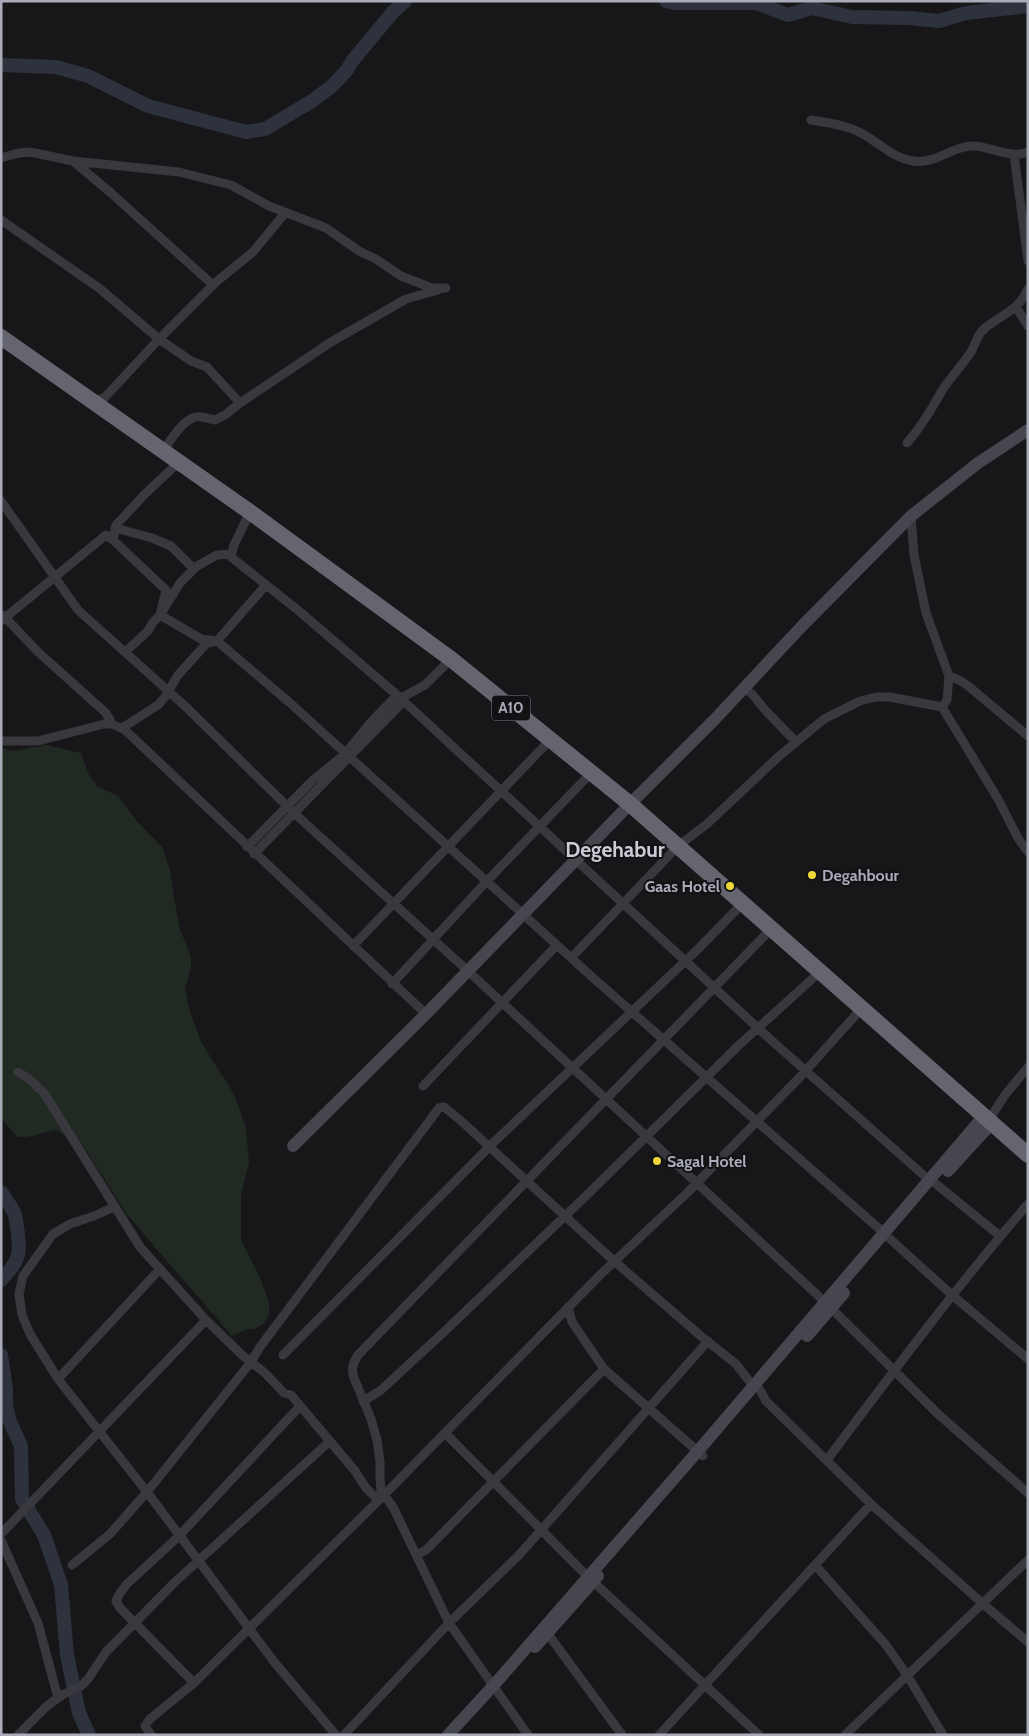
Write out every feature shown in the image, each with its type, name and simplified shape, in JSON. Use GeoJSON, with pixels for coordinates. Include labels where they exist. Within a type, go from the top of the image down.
{"type":"FeatureCollection","features":[{"type":"Feature","properties":{"kind":"highway","name":"A10"},"geometry":{"type":"LineString","coordinates":[[1,337],[250,512],[451,659],[630,804],[1028,1155]]}},
{"type":"Feature","properties":{"kind":"street"},"geometry":{"type":"LineString","coordinates":[[812,120],[846,126],[862,133],[899,157],[910,161],[921,162],[936,159],[955,150],[973,146],[1014,154],[1028,152]]}},
{"type":"Feature","properties":{"kind":"street"},"geometry":{"type":"LineString","coordinates":[[1,158],[30,152],[73,161],[179,172],[231,185],[269,206],[326,228],[401,276],[432,288],[446,288],[406,298],[331,342],[225,415],[215,420],[194,417],[186,421],[163,451]]}},
{"type":"Feature","properties":{"kind":"street"},"geometry":{"type":"LineString","coordinates":[[1014,154],[1028,261]]}},
{"type":"Feature","properties":{"kind":"street"},"geometry":{"type":"LineString","coordinates":[[73,161],[213,285]]}},
{"type":"Feature","properties":{"kind":"street"},"geometry":{"type":"LineString","coordinates":[[91,401],[104,398],[213,285],[253,252],[285,213]]}},
{"type":"Feature","properties":{"kind":"street"},"geometry":{"type":"LineString","coordinates":[[1,220],[99,288],[159,339],[191,361],[206,367],[240,403]]}},
{"type":"Feature","properties":{"kind":"street"},"geometry":{"type":"LineString","coordinates":[[907,443],[920,429],[944,389],[972,350],[978,336],[984,329],[1016,308],[1028,289]]}},
{"type":"Feature","properties":{"kind":"street"},"geometry":{"type":"LineString","coordinates":[[1016,308],[1028,326]]}},
{"type":"Feature","properties":{"kind":"street"},"geometry":{"type":"LineString","coordinates":[[293,1146],[426,1014],[911,516],[978,463],[1028,430]]}},
{"type":"Feature","properties":{"kind":"street"},"geometry":{"type":"LineString","coordinates":[[113,540],[115,528],[145,494],[179,462]]}},
{"type":"Feature","properties":{"kind":"street"},"geometry":{"type":"LineString","coordinates":[[1,501],[78,610],[169,691],[290,810],[468,971],[828,1305],[938,1414],[1028,1493]]}},
{"type":"Feature","properties":{"kind":"street"},"geometry":{"type":"LineString","coordinates":[[250,512],[230,557],[307,617],[401,698],[805,1071],[932,1182],[1000,1236]]}},
{"type":"Feature","properties":{"kind":"street"},"geometry":{"type":"LineString","coordinates":[[911,516],[914,555],[926,613],[949,676],[947,700],[942,707]]}},
{"type":"Feature","properties":{"kind":"street"},"geometry":{"type":"LineString","coordinates":[[115,528],[152,538],[172,546],[194,569]]}},
{"type":"Feature","properties":{"kind":"street"},"geometry":{"type":"LineString","coordinates":[[112,724],[106,713],[3,618],[106,535],[166,590],[160,615]]}},
{"type":"Feature","properties":{"kind":"street"},"geometry":{"type":"LineString","coordinates":[[125,652],[152,626],[152,622],[160,615],[180,583],[194,569],[217,555],[231,554]]}},
{"type":"Feature","properties":{"kind":"street"},"geometry":{"type":"LineString","coordinates":[[122,728],[158,705],[178,675],[207,643],[217,640],[266,585]]}},
{"type":"Feature","properties":{"kind":"street"},"geometry":{"type":"LineString","coordinates":[[160,615],[201,639],[217,640],[289,702],[571,958],[952,1295],[1028,1359]]}},
{"type":"Feature","properties":{"kind":"street"},"geometry":{"type":"LineString","coordinates":[[251,850],[347,755],[401,698],[425,685],[451,659]]}},
{"type":"Feature","properties":{"kind":"street"},"geometry":{"type":"LineString","coordinates":[[949,676],[967,685],[1028,736]]}},
{"type":"Feature","properties":{"kind":"street"},"geometry":{"type":"LineString","coordinates":[[744,688],[752,694],[796,742]]}},
{"type":"Feature","properties":{"kind":"street"},"geometry":{"type":"LineString","coordinates":[[571,958],[678,846],[707,824],[777,758],[824,719],[860,701],[876,697],[890,697],[942,707],[998,798],[1018,838],[1028,852]]}},
{"type":"Feature","properties":{"kind":"street"},"geometry":{"type":"LineString","coordinates":[[1,741],[38,741],[104,724],[112,724],[122,728],[426,1014]]}},
{"type":"Feature","properties":{"kind":"street"},"geometry":{"type":"LineString","coordinates":[[353,946],[550,740]]}},
{"type":"Feature","properties":{"kind":"street"},"geometry":{"type":"LineString","coordinates":[[392,984],[487,881],[591,773]]}},
{"type":"Feature","properties":{"kind":"street"},"geometry":{"type":"LineString","coordinates":[[284,1355],[490,1147],[686,961],[743,903]]}},
{"type":"Feature","properties":{"kind":"street"},"geometry":{"type":"LineString","coordinates":[[381,1497],[377,1440],[371,1419],[352,1373],[352,1364],[358,1355],[772,928]]}},
{"type":"Feature","properties":{"kind":"street"},"geometry":{"type":"LineString","coordinates":[[423,1086],[557,945]]}},
{"type":"Feature","properties":{"kind":"street"},"geometry":{"type":"LineString","coordinates":[[363,1401],[380,1391],[565,1216],[706,1077],[821,971]]}},
{"type":"Feature","properties":{"kind":"street"},"geometry":{"type":"LineString","coordinates":[[151,1735],[145,1726],[150,1719],[194,1683],[614,1261],[696,1184],[805,1071],[862,1008]]}},
{"type":"Feature","properties":{"kind":"street"},"geometry":{"type":"LineString","coordinates":[[448,1735],[591,1579],[932,1182],[988,1121],[1005,1095],[1028,1067]]}},
{"type":"Feature","properties":{"kind":"street"},"geometry":{"type":"LineString","coordinates":[[18,1072],[28,1078],[44,1093],[140,1247],[206,1320],[284,1393],[291,1395],[355,1471],[366,1488],[393,1507],[449,1623],[528,1735]]}},
{"type":"Feature","properties":{"kind":"street"},"geometry":{"type":"LineString","coordinates":[[72,1565],[110,1534],[147,1492],[251,1362],[264,1341],[436,1111],[444,1107],[460,1119],[614,1261],[736,1364],[766,1401],[871,1504],[1028,1642]]}},
{"type":"Feature","properties":{"kind":"street"},"geometry":{"type":"LineString","coordinates":[[827,1460],[952,1295],[1028,1204]]}},
{"type":"Feature","properties":{"kind":"street"},"geometry":{"type":"LineString","coordinates":[[114,1207],[70,1224],[54,1234],[23,1276],[18,1294],[22,1315],[30,1334],[58,1379],[147,1492],[275,1663],[336,1735]]}},
{"type":"Feature","properties":{"kind":"street"},"geometry":{"type":"LineString","coordinates":[[58,1379],[160,1269]]}},
{"type":"Feature","properties":{"kind":"street"},"geometry":{"type":"LineString","coordinates":[[568,1307],[572,1322],[604,1369],[700,1453]]}},
{"type":"Feature","properties":{"kind":"street"},"geometry":{"type":"LineString","coordinates":[[1,1534],[206,1320]]}},
{"type":"Feature","properties":{"kind":"street"},"geometry":{"type":"LineString","coordinates":[[344,1735],[449,1623],[519,1555],[708,1341]]}},
{"type":"Feature","properties":{"kind":"street"},"geometry":{"type":"LineString","coordinates":[[416,1555],[426,1550],[604,1369]]}},
{"type":"Feature","properties":{"kind":"street"},"geometry":{"type":"LineString","coordinates":[[194,1683],[120,1608],[116,1601],[120,1593],[179,1536],[300,1406]]}},
{"type":"Feature","properties":{"kind":"street"},"geometry":{"type":"LineString","coordinates":[[444,1433],[591,1579],[759,1735]]}},
{"type":"Feature","properties":{"kind":"street"},"geometry":{"type":"LineString","coordinates":[[18,1735],[58,1698],[81,1686],[106,1652],[198,1560],[330,1441]]}},
{"type":"Feature","properties":{"kind":"street"},"geometry":{"type":"LineString","coordinates":[[659,1735],[871,1504]]}},
{"type":"Feature","properties":{"kind":"street"},"geometry":{"type":"LineString","coordinates":[[1,1540],[38,1623],[58,1698]]}},
{"type":"Feature","properties":{"kind":"street"},"geometry":{"type":"LineString","coordinates":[[845,1735],[1028,1560]]}},
{"type":"Feature","properties":{"kind":"street"},"geometry":{"type":"LineString","coordinates":[[815,1565],[886,1645],[907,1675],[943,1735]]}},
{"type":"Feature","properties":{"kind":"street"},"geometry":{"type":"LineString","coordinates":[[454,1735],[493,1687],[548,1634],[591,1579]]}},
{"type":"Feature","properties":{"kind":"street"},"geometry":{"type":"LineString","coordinates":[[548,1634],[622,1735]]}},
{"type":"Feature","properties":{"kind":"shaded area"},"geometry":{"type":"Polygon","coordinates":[[[46,745],[81,753],[89,775],[97,786],[118,796],[137,821],[162,847],[170,870],[180,929],[191,957],[191,967],[185,989],[190,1012],[201,1042],[234,1094],[246,1128],[249,1163],[241,1194],[241,1240],[261,1280],[269,1303],[269,1315],[264,1323],[255,1329],[247,1329],[232,1336],[128,1216],[84,1147],[56,1130],[29,1137],[18,1137],[2,1120],[1,748],[13,751],[46,745]]]}},
{"type":"Feature","properties":{"kind":"waterway"},"geometry":{"type":"LineString","coordinates":[[1,65],[56,67],[88,76],[148,106],[246,132],[265,129],[312,101],[332,86],[393,12],[405,1]]}},
{"type":"Feature","properties":{"kind":"waterway"},"geometry":{"type":"LineString","coordinates":[[666,1],[674,3],[756,3],[788,15],[812,8],[852,17],[909,18],[939,21],[966,13],[1028,6]]}},
{"type":"Feature","properties":{"kind":"waterway"},"geometry":{"type":"LineString","coordinates":[[1,1192],[14,1213],[19,1244],[18,1256],[1,1280]]}},
{"type":"Feature","properties":{"kind":"waterway"},"geometry":{"type":"LineString","coordinates":[[1,1355],[6,1389],[6,1405],[10,1422],[21,1446],[22,1499],[44,1535],[61,1585],[67,1655],[79,1713],[89,1735]]}},
{"type":"Feature","properties":{"kind":"place","name":"Degahbour"},"geometry":{"type":"Point","coordinates":[812,875]}},
{"type":"Feature","properties":{"kind":"place","name":"Gaas Hotel"},"geometry":{"type":"Point","coordinates":[730,886]}},
{"type":"Feature","properties":{"kind":"place","name":"Sagal Hotel"},"geometry":{"type":"Point","coordinates":[657,1161]}},
{"type":"Feature","properties":{"kind":"district","name":"Degehabur"},"geometry":{"type":"Point","coordinates":[615,850]}}]}
